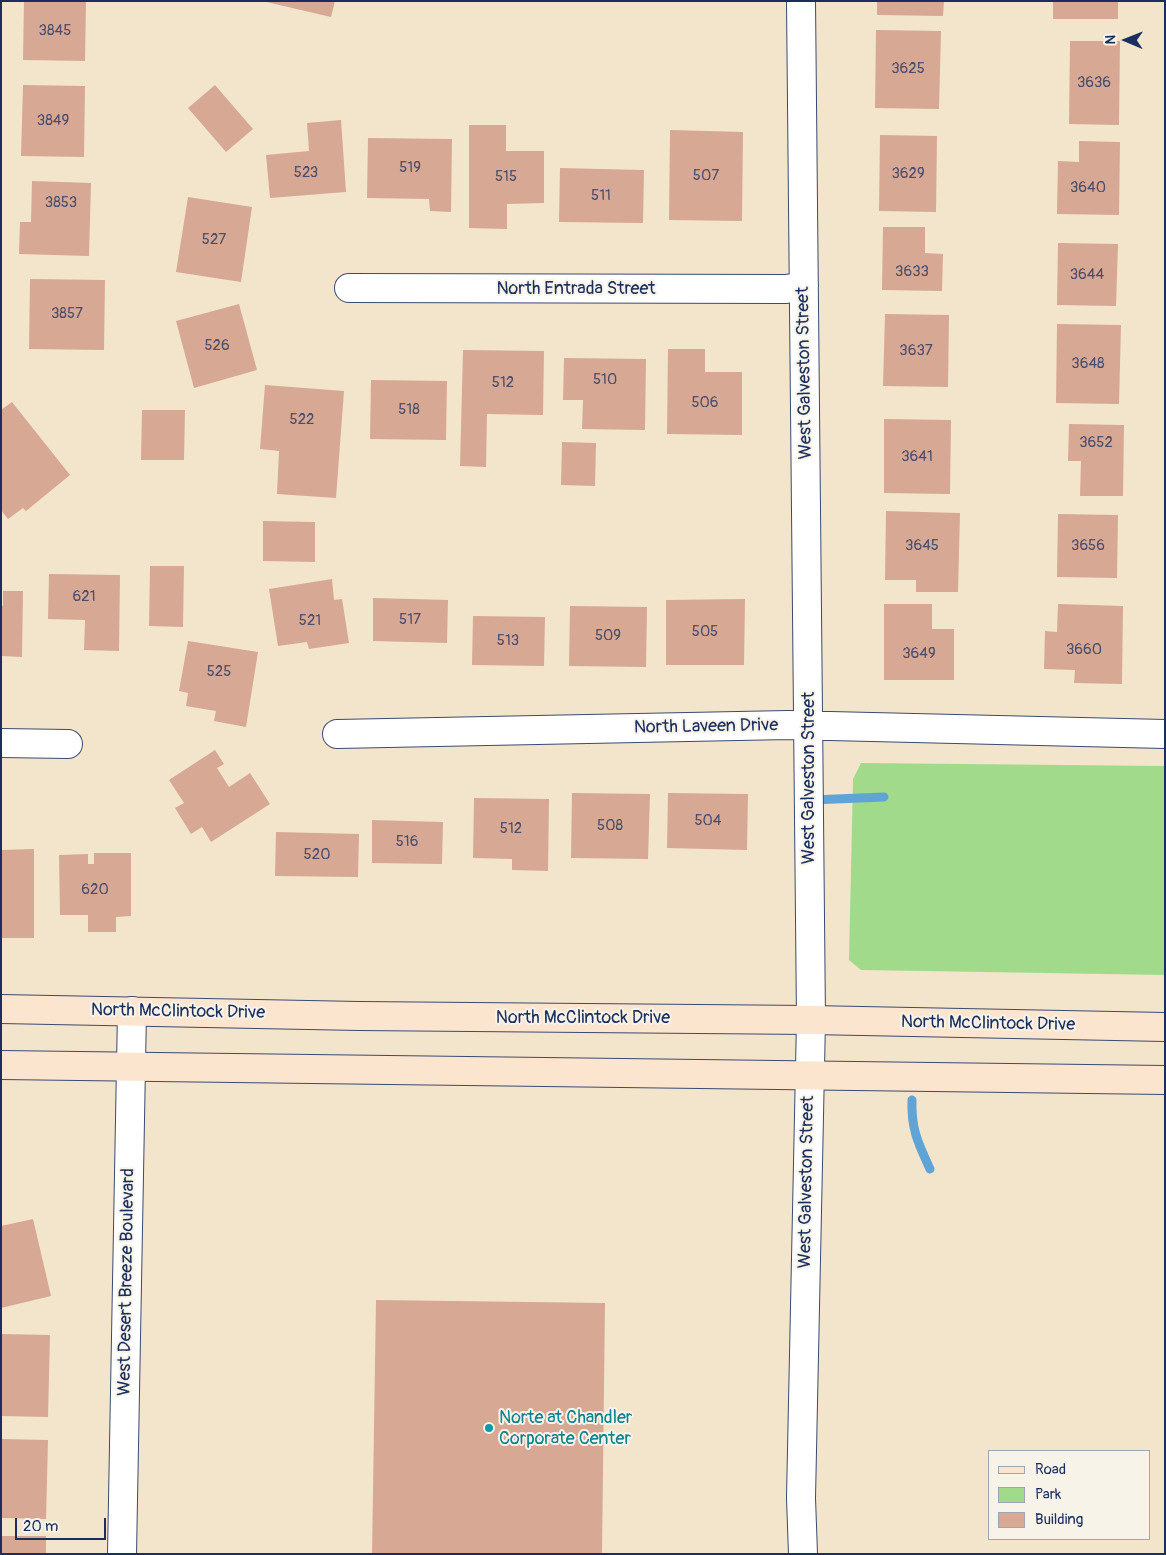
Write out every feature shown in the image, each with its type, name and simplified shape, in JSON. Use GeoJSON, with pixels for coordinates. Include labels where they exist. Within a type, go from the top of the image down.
{"type":"FeatureCollection","features":[{"type":"Feature","properties":{"kind":"main road","name":"North McClintock Drive"},"geometry":{"type":"LineString","coordinates":[[1,1009],[359,1016],[811,1020],[1165,1027]]}},
{"type":"Feature","properties":{"kind":"main road"},"geometry":{"type":"LineString","coordinates":[[1,1065],[1165,1080]]}},
{"type":"Feature","properties":{"kind":"street","name":"West Galveston Street"},"geometry":{"type":"LineString","coordinates":[[800,1],[811,1020],[801,1498],[803,1554]]}},
{"type":"Feature","properties":{"kind":"street","name":"North Entrada Street"},"geometry":{"type":"LineString","coordinates":[[349,288],[786,289],[804,286]]}},
{"type":"Feature","properties":{"kind":"street","name":"North Laveen Drive"},"geometry":{"type":"LineString","coordinates":[[336,734],[809,726],[1165,734]]}},
{"type":"Feature","properties":{"kind":"street"},"geometry":{"type":"LineString","coordinates":[[1,743],[68,744]]}},
{"type":"Feature","properties":{"kind":"street","name":"West Desert Breeze Boulevard"},"geometry":{"type":"LineString","coordinates":[[122,1554],[132,1011]]}},
{"type":"Feature","properties":{"kind":"green space"},"geometry":{"type":"Polygon","coordinates":[[[861,763],[1165,766],[1165,975],[861,970],[849,960],[853,779],[861,763]]]}},
{"type":"Feature","properties":{"kind":"building"},"geometry":{"type":"Polygon","coordinates":[[[24,1],[86,1],[85,61],[23,60],[24,1]]]}},
{"type":"Feature","properties":{"kind":"building"},"geometry":{"type":"Polygon","coordinates":[[[262,1],[335,1],[331,17],[262,1]]]}},
{"type":"Feature","properties":{"kind":"building"},"geometry":{"type":"Polygon","coordinates":[[[877,1],[944,1],[943,16],[877,15],[877,1]]]}},
{"type":"Feature","properties":{"kind":"building"},"geometry":{"type":"Polygon","coordinates":[[[1053,1],[1118,1],[1118,19],[1053,19],[1053,1]]]}},
{"type":"Feature","properties":{"kind":"building"},"geometry":{"type":"Polygon","coordinates":[[[876,30],[941,31],[939,109],[875,108],[876,30]]]}},
{"type":"Feature","properties":{"kind":"building"},"geometry":{"type":"Polygon","coordinates":[[[1070,41],[1120,41],[1119,125],[1069,124],[1070,41]]]}},
{"type":"Feature","properties":{"kind":"building"},"geometry":{"type":"Polygon","coordinates":[[[23,85],[85,86],[84,157],[21,156],[23,85]]]}},
{"type":"Feature","properties":{"kind":"building"},"geometry":{"type":"Polygon","coordinates":[[[215,85],[253,129],[226,152],[188,108],[215,85]]]}},
{"type":"Feature","properties":{"kind":"building"},"geometry":{"type":"Polygon","coordinates":[[[341,120],[346,192],[270,198],[266,155],[309,151],[307,123],[341,120]]]}},
{"type":"Feature","properties":{"kind":"building"},"geometry":{"type":"Polygon","coordinates":[[[469,125],[506,125],[506,151],[544,151],[544,203],[507,204],[507,229],[469,228],[469,125]]]}},
{"type":"Feature","properties":{"kind":"building"},"geometry":{"type":"Polygon","coordinates":[[[670,130],[743,132],[742,221],[669,220],[670,130]]]}},
{"type":"Feature","properties":{"kind":"building"},"geometry":{"type":"Polygon","coordinates":[[[880,135],[937,136],[936,212],[879,211],[880,135]]]}},
{"type":"Feature","properties":{"kind":"building"},"geometry":{"type":"Polygon","coordinates":[[[368,138],[452,139],[451,212],[430,211],[429,199],[367,198],[368,138]]]}},
{"type":"Feature","properties":{"kind":"building"},"geometry":{"type":"Polygon","coordinates":[[[1079,141],[1120,142],[1119,215],[1057,214],[1058,161],[1079,162],[1079,141]]]}},
{"type":"Feature","properties":{"kind":"building"},"geometry":{"type":"Polygon","coordinates":[[[560,168],[644,170],[643,223],[559,222],[560,168]]]}},
{"type":"Feature","properties":{"kind":"building"},"geometry":{"type":"Polygon","coordinates":[[[32,181],[91,183],[89,256],[19,254],[20,222],[31,222],[32,181]]]}},
{"type":"Feature","properties":{"kind":"building"},"geometry":{"type":"Polygon","coordinates":[[[188,197],[252,207],[241,282],[176,272],[188,197]]]}},
{"type":"Feature","properties":{"kind":"building"},"geometry":{"type":"Polygon","coordinates":[[[883,227],[925,227],[925,253],[943,254],[942,291],[882,290],[883,227]]]}},
{"type":"Feature","properties":{"kind":"building"},"geometry":{"type":"Polygon","coordinates":[[[1058,243],[1118,244],[1116,306],[1057,305],[1058,243]]]}},
{"type":"Feature","properties":{"kind":"building"},"geometry":{"type":"Polygon","coordinates":[[[30,279],[105,280],[104,350],[29,349],[30,279]]]}},
{"type":"Feature","properties":{"kind":"building"},"geometry":{"type":"Polygon","coordinates":[[[239,304],[257,370],[194,388],[176,321],[239,304]]]}},
{"type":"Feature","properties":{"kind":"building"},"geometry":{"type":"Polygon","coordinates":[[[885,314],[949,315],[948,387],[883,386],[885,314]]]}},
{"type":"Feature","properties":{"kind":"building"},"geometry":{"type":"Polygon","coordinates":[[[1057,324],[1121,325],[1119,404],[1056,403],[1057,324]]]}},
{"type":"Feature","properties":{"kind":"building"},"geometry":{"type":"Polygon","coordinates":[[[668,349],[705,349],[705,372],[742,372],[742,435],[667,434],[668,349]]]}},
{"type":"Feature","properties":{"kind":"building"},"geometry":{"type":"Polygon","coordinates":[[[463,350],[544,351],[543,415],[487,414],[486,467],[460,466],[463,350]]]}},
{"type":"Feature","properties":{"kind":"building"},"geometry":{"type":"Polygon","coordinates":[[[564,358],[646,359],[645,430],[582,429],[583,400],[563,400],[564,358]]]}},
{"type":"Feature","properties":{"kind":"building"},"geometry":{"type":"Polygon","coordinates":[[[371,380],[447,381],[446,440],[370,439],[371,380]]]}},
{"type":"Feature","properties":{"kind":"building"},"geometry":{"type":"Polygon","coordinates":[[[265,385],[344,391],[336,498],[277,494],[279,451],[260,449],[265,385]]]}},
{"type":"Feature","properties":{"kind":"building"},"geometry":{"type":"Polygon","coordinates":[[[12,402],[70,475],[26,511],[23,508],[8,519],[1,510],[1,410],[12,402]]]}},
{"type":"Feature","properties":{"kind":"building"},"geometry":{"type":"Polygon","coordinates":[[[142,410],[185,410],[184,460],[141,460],[142,410]]]}},
{"type":"Feature","properties":{"kind":"building"},"geometry":{"type":"Polygon","coordinates":[[[884,419],[951,420],[950,494],[884,493],[884,419]]]}},
{"type":"Feature","properties":{"kind":"building"},"geometry":{"type":"Polygon","coordinates":[[[1069,424],[1124,425],[1123,496],[1080,496],[1081,461],[1068,461],[1069,424]]]}},
{"type":"Feature","properties":{"kind":"building"},"geometry":{"type":"Polygon","coordinates":[[[562,442],[596,443],[595,486],[561,485],[562,442]]]}},
{"type":"Feature","properties":{"kind":"building"},"geometry":{"type":"Polygon","coordinates":[[[886,511],[960,513],[958,592],[916,592],[916,580],[885,580],[886,511]]]}},
{"type":"Feature","properties":{"kind":"building"},"geometry":{"type":"Polygon","coordinates":[[[1058,514],[1118,515],[1117,578],[1057,577],[1058,514]]]}},
{"type":"Feature","properties":{"kind":"building"},"geometry":{"type":"Polygon","coordinates":[[[263,521],[315,522],[315,562],[263,561],[263,521]]]}},
{"type":"Feature","properties":{"kind":"building"},"geometry":{"type":"Polygon","coordinates":[[[150,566],[184,566],[183,627],[149,626],[150,566]]]}},
{"type":"Feature","properties":{"kind":"building"},"geometry":{"type":"Polygon","coordinates":[[[49,574],[120,575],[119,651],[84,650],[85,620],[48,619],[49,574]]]}},
{"type":"Feature","properties":{"kind":"building"},"geometry":{"type":"Polygon","coordinates":[[[332,579],[334,600],[342,599],[349,643],[309,649],[307,642],[278,646],[269,589],[332,579]]]}},
{"type":"Feature","properties":{"kind":"building"},"geometry":{"type":"Polygon","coordinates":[[[3,591],[23,591],[22,657],[1,656],[1,605],[3,606],[3,591]]]}},
{"type":"Feature","properties":{"kind":"building"},"geometry":{"type":"Polygon","coordinates":[[[373,598],[448,600],[447,643],[373,641],[373,598]]]}},
{"type":"Feature","properties":{"kind":"building"},"geometry":{"type":"Polygon","coordinates":[[[745,599],[744,665],[666,665],[666,600],[745,599]]]}},
{"type":"Feature","properties":{"kind":"building"},"geometry":{"type":"Polygon","coordinates":[[[884,604],[932,604],[932,629],[954,629],[954,680],[884,680],[884,604]]]}},
{"type":"Feature","properties":{"kind":"building"},"geometry":{"type":"Polygon","coordinates":[[[1058,604],[1123,606],[1122,684],[1074,683],[1075,670],[1044,669],[1045,631],[1057,632],[1058,604]]]}},
{"type":"Feature","properties":{"kind":"building"},"geometry":{"type":"Polygon","coordinates":[[[570,606],[647,607],[646,667],[569,666],[570,606]]]}},
{"type":"Feature","properties":{"kind":"building"},"geometry":{"type":"Polygon","coordinates":[[[473,616],[545,617],[544,666],[472,665],[473,616]]]}},
{"type":"Feature","properties":{"kind":"building"},"geometry":{"type":"Polygon","coordinates":[[[188,641],[258,652],[246,727],[214,721],[216,711],[186,706],[188,693],[179,691],[188,641]]]}},
{"type":"Feature","properties":{"kind":"building"},"geometry":{"type":"Polygon","coordinates":[[[215,750],[224,764],[217,768],[229,787],[250,773],[270,804],[211,842],[202,827],[191,834],[175,808],[184,803],[169,780],[215,750]]]}},
{"type":"Feature","properties":{"kind":"building"},"geometry":{"type":"Polygon","coordinates":[[[572,793],[650,794],[648,859],[571,858],[572,793]]]}},
{"type":"Feature","properties":{"kind":"building"},"geometry":{"type":"Polygon","coordinates":[[[668,793],[748,794],[747,850],[667,848],[668,793]]]}},
{"type":"Feature","properties":{"kind":"building"},"geometry":{"type":"Polygon","coordinates":[[[474,798],[549,799],[548,871],[512,870],[512,859],[473,858],[474,798]]]}},
{"type":"Feature","properties":{"kind":"building"},"geometry":{"type":"Polygon","coordinates":[[[372,820],[443,822],[442,864],[372,863],[372,820]]]}},
{"type":"Feature","properties":{"kind":"building"},"geometry":{"type":"Polygon","coordinates":[[[276,832],[359,834],[358,877],[275,876],[276,832]]]}},
{"type":"Feature","properties":{"kind":"building"},"geometry":{"type":"Polygon","coordinates":[[[34,849],[34,938],[1,938],[1,850],[34,849]]]}},
{"type":"Feature","properties":{"kind":"building"},"geometry":{"type":"Polygon","coordinates":[[[94,853],[131,853],[131,916],[116,917],[116,932],[88,932],[88,915],[60,915],[59,855],[88,854],[88,864],[94,864],[94,853]]]}},
{"type":"Feature","properties":{"kind":"building"},"geometry":{"type":"Polygon","coordinates":[[[33,1219],[51,1296],[1,1308],[1,1226],[33,1219]]]}},
{"type":"Feature","properties":{"kind":"building","name":"Norte at Chandler Corporate Center"},"geometry":{"type":"Polygon","coordinates":[[[376,1300],[605,1303],[602,1554],[372,1554],[376,1300]]]}},
{"type":"Feature","properties":{"kind":"building"},"geometry":{"type":"Polygon","coordinates":[[[1,1334],[50,1335],[48,1417],[1,1416],[1,1334]]]}},
{"type":"Feature","properties":{"kind":"building"},"geometry":{"type":"Polygon","coordinates":[[[1,1439],[48,1440],[46,1519],[1,1518],[1,1439]]]}},
{"type":"Feature","properties":{"kind":"building"},"geometry":{"type":"Polygon","coordinates":[[[1,1536],[46,1536],[46,1554],[1,1554],[1,1536]]]}},
{"type":"Feature","properties":{"kind":"waterway"},"geometry":{"type":"LineString","coordinates":[[812,800],[884,797]]}},
{"type":"Feature","properties":{"kind":"waterway"},"geometry":{"type":"LineString","coordinates":[[912,1100],[916,1136],[930,1169]]}},
{"type":"Feature","properties":{"kind":"place","name":"Norte at Chandler Corporate Center"},"geometry":{"type":"Point","coordinates":[489,1428]}}]}
